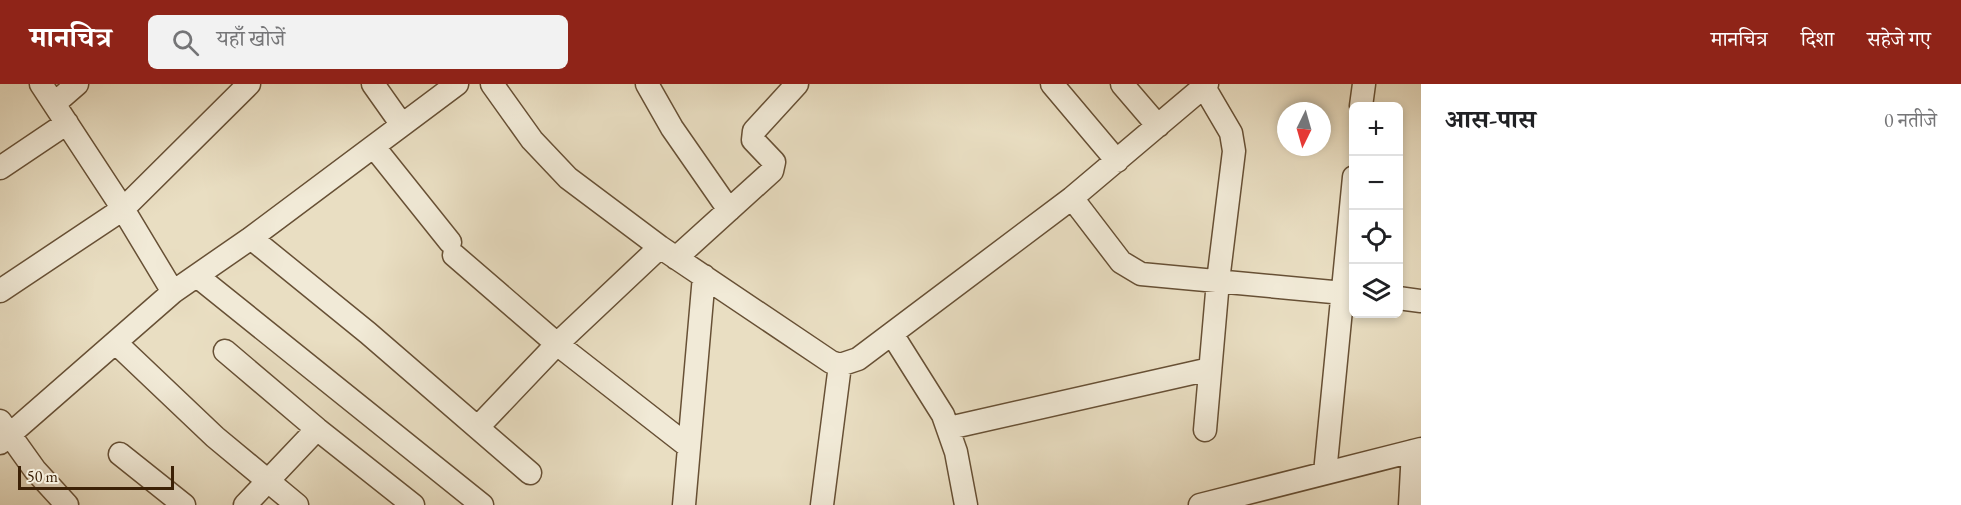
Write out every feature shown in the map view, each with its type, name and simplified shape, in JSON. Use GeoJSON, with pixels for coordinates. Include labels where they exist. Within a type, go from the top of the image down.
{"type":"FeatureCollection","features":[{"type":"Feature","properties":{"kind":"street"},"geometry":{"type":"LineString","coordinates":[[41,84],[174,292]]}},
{"type":"Feature","properties":{"kind":"street"},"geometry":{"type":"LineString","coordinates":[[54,104],[77,84]]}},
{"type":"Feature","properties":{"kind":"street"},"geometry":{"type":"LineString","coordinates":[[0,291],[123,209],[249,84]]}},
{"type":"Feature","properties":{"kind":"street"},"geometry":{"type":"LineString","coordinates":[[373,84],[402,125]]}},
{"type":"Feature","properties":{"kind":"street"},"geometry":{"type":"LineString","coordinates":[[67,505],[3,433],[174,292],[251,238],[457,84]]}},
{"type":"Feature","properties":{"kind":"street"},"geometry":{"type":"LineString","coordinates":[[492,84],[549,160],[587,193],[668,253],[831,362],[840,365],[858,359],[1072,198],[1205,85],[1231,133],[1234,151],[1218,281],[1205,430]]}},
{"type":"Feature","properties":{"kind":"street"},"geometry":{"type":"LineString","coordinates":[[647,84],[672,128],[729,210]]}},
{"type":"Feature","properties":{"kind":"street"},"geometry":{"type":"LineString","coordinates":[[478,427],[557,344],[668,253],[729,210],[772,171],[774,162],[753,140],[754,131],[797,84]]}},
{"type":"Feature","properties":{"kind":"street"},"geometry":{"type":"LineString","coordinates":[[1052,84],[1117,161]]}},
{"type":"Feature","properties":{"kind":"street"},"geometry":{"type":"LineString","coordinates":[[1122,84],[1158,126]]}},
{"type":"Feature","properties":{"kind":"street"},"geometry":{"type":"LineString","coordinates":[[1362,102],[1364,84]]}},
{"type":"Feature","properties":{"kind":"street"},"geometry":{"type":"LineString","coordinates":[[0,168],[67,123]]}},
{"type":"Feature","properties":{"kind":"street"},"geometry":{"type":"LineString","coordinates":[[374,147],[452,249],[557,344],[689,447]]}},
{"type":"Feature","properties":{"kind":"street"},"geometry":{"type":"LineString","coordinates":[[1072,198],[1121,262],[1134,271],[1347,293]]}},
{"type":"Feature","properties":{"kind":"street"},"geometry":{"type":"LineString","coordinates":[[1325,473],[1347,293],[1351,210]]}},
{"type":"Feature","properties":{"kind":"street"},"geometry":{"type":"LineString","coordinates":[[251,238],[368,333],[530,473]]}},
{"type":"Feature","properties":{"kind":"street"},"geometry":{"type":"LineString","coordinates":[[197,276],[483,505]]}},
{"type":"Feature","properties":{"kind":"street"},"geometry":{"type":"LineString","coordinates":[[684,505],[704,276]]}},
{"type":"Feature","properties":{"kind":"street"},"geometry":{"type":"LineString","coordinates":[[1403,299],[1421,301]]}},
{"type":"Feature","properties":{"kind":"street"},"geometry":{"type":"LineString","coordinates":[[892,333],[949,428],[966,505]]}},
{"type":"Feature","properties":{"kind":"street"},"geometry":{"type":"LineString","coordinates":[[116,342],[193,418],[297,505]]}},
{"type":"Feature","properties":{"kind":"street"},"geometry":{"type":"LineString","coordinates":[[225,351],[317,429],[413,505]]}},
{"type":"Feature","properties":{"kind":"street"},"geometry":{"type":"LineString","coordinates":[[822,505],[840,365]]}},
{"type":"Feature","properties":{"kind":"street"},"geometry":{"type":"LineString","coordinates":[[949,428],[1210,369]]}},
{"type":"Feature","properties":{"kind":"street"},"geometry":{"type":"LineString","coordinates":[[245,505],[317,429]]}},
{"type":"Feature","properties":{"kind":"street"},"geometry":{"type":"LineString","coordinates":[[1200,505],[1417,450],[1410,505]]}},
{"type":"Feature","properties":{"kind":"street"},"geometry":{"type":"LineString","coordinates":[[120,454],[184,505]]}}]}
